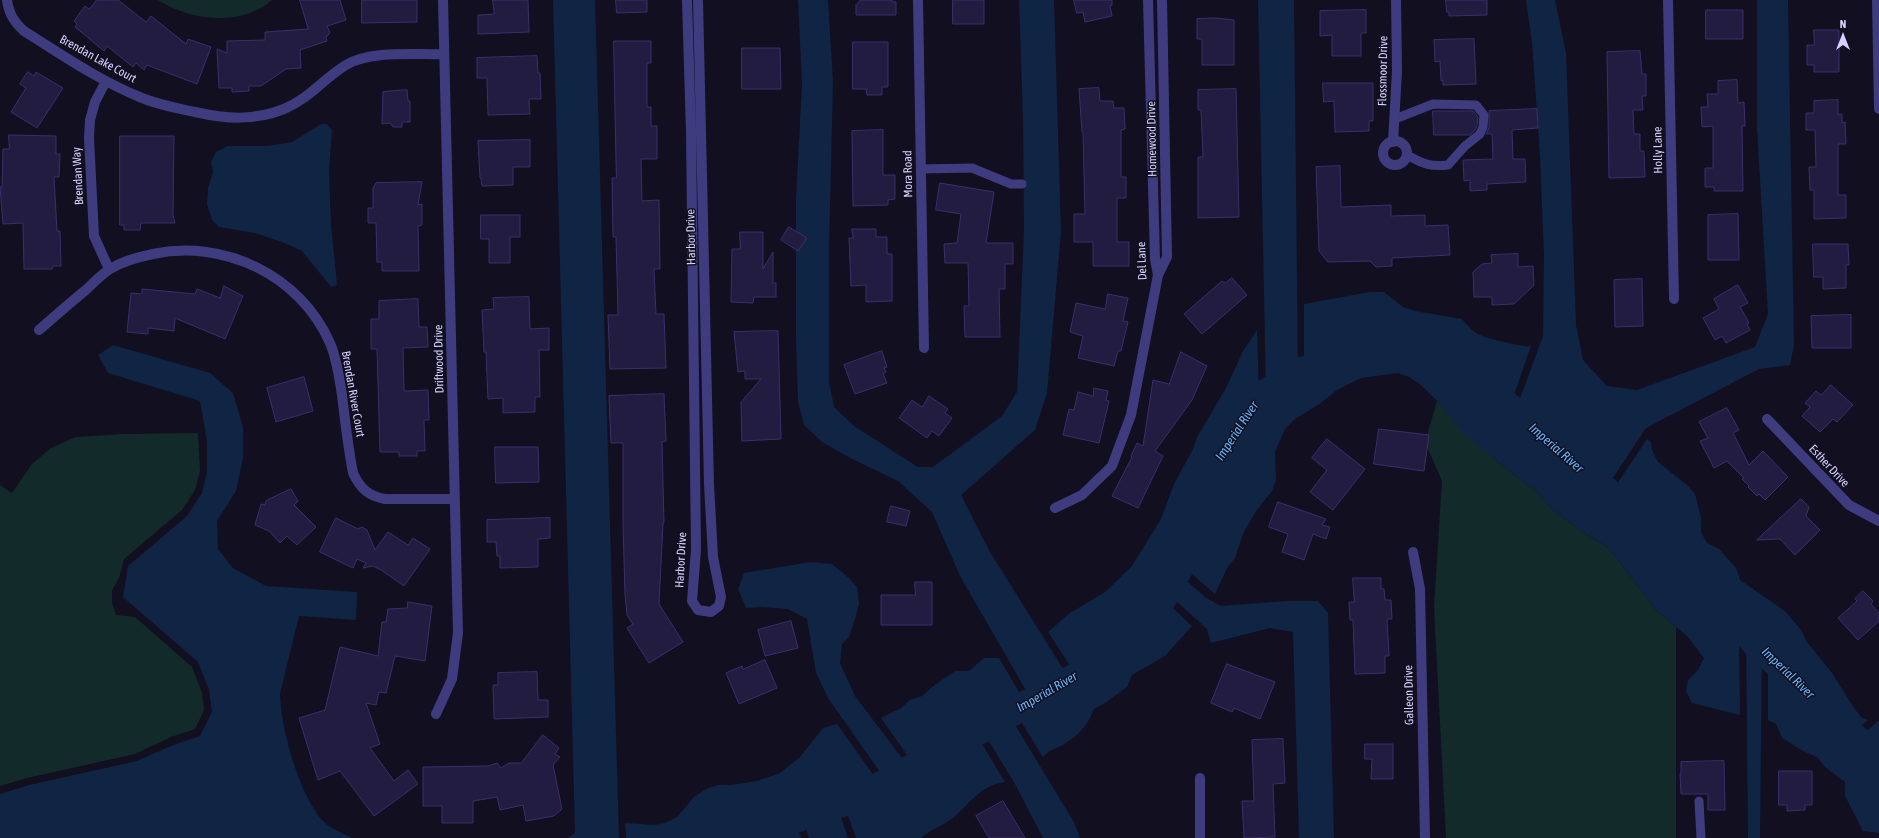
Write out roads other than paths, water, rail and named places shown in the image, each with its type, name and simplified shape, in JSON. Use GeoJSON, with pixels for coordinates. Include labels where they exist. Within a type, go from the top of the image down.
{"type":"FeatureCollection","features":[{"type":"Feature","properties":{"kind":"street","name":"Brendan Lake Court"},"geometry":{"type":"LineString","coordinates":[[7,0],[11,16],[15,23],[24,31],[106,81],[142,98],[168,106],[233,119],[251,118],[285,109],[301,101],[346,65],[361,58],[378,55],[444,54]]}},
{"type":"Feature","properties":{"kind":"street","name":"Driftwood Drive"},"geometry":{"type":"LineString","coordinates":[[436,714],[452,679],[456,660],[458,633],[443,0]]}},
{"type":"Feature","properties":{"kind":"street","name":"Harbor Drive"},"geometry":{"type":"LineString","coordinates":[[687,0],[691,132],[696,550],[692,601],[698,610],[711,612],[719,606],[721,597],[713,557],[710,484],[698,0]]}},
{"type":"Feature","properties":{"kind":"street","name":"Mora Road"},"geometry":{"type":"LineString","coordinates":[[918,0],[924,348]]}},
{"type":"Feature","properties":{"kind":"street","name":"Del Lane"},"geometry":{"type":"LineString","coordinates":[[1055,508],[1082,495],[1112,466],[1131,415],[1158,275],[1155,260],[1148,0]]}},
{"type":"Feature","properties":{"kind":"street","name":"Homewood Drive"},"geometry":{"type":"LineString","coordinates":[[1158,275],[1167,257],[1162,0]]}},
{"type":"Feature","properties":{"kind":"street","name":"Flossmoor Drive"},"geometry":{"type":"LineString","coordinates":[[1396,0],[1397,70],[1395,119],[1393,142],[1384,149],[1383,153],[1386,161],[1393,165],[1400,164],[1407,155]]}},
{"type":"Feature","properties":{"kind":"street","name":"Holly Lane"},"geometry":{"type":"LineString","coordinates":[[1668,0],[1674,299]]}},
{"type":"Feature","properties":{"kind":"street"},"geometry":{"type":"LineString","coordinates":[[1877,0],[1879,109]]}},
{"type":"Feature","properties":{"kind":"street","name":"Brendan Way"},"geometry":{"type":"LineString","coordinates":[[106,81],[94,102],[90,120],[89,138],[94,236],[109,269]]}},
{"type":"Feature","properties":{"kind":"street"},"geometry":{"type":"LineString","coordinates":[[1393,142],[1404,145],[1407,155]]}},
{"type":"Feature","properties":{"kind":"street","name":"Brendan River Court"},"geometry":{"type":"LineString","coordinates":[[39,330],[109,269],[145,256],[163,252],[188,250],[218,253],[235,257],[267,272],[296,295],[309,309],[330,342],[336,360],[353,473],[360,487],[375,498],[455,499]]}},
{"type":"Feature","properties":{"kind":"street","name":"Esther Drive"},"geometry":{"type":"LineString","coordinates":[[1767,419],[1849,505],[1879,521]]}},
{"type":"Feature","properties":{"kind":"street","name":"Galleon Drive"},"geometry":{"type":"LineString","coordinates":[[1413,552],[1420,589],[1425,838]]}},
{"type":"Feature","properties":{"kind":"street"},"geometry":{"type":"LineString","coordinates":[[1200,778],[1200,838]]}},
{"type":"Feature","properties":{"kind":"lane"},"geometry":{"type":"LineString","coordinates":[[1395,119],[1433,104],[1476,104],[1484,115],[1483,127],[1480,134],[1464,146],[1448,165],[1435,166],[1424,164],[1407,155]]}},
{"type":"Feature","properties":{"kind":"lane"},"geometry":{"type":"LineString","coordinates":[[921,169],[972,168],[1010,184],[1022,184]]}},
{"type":"Feature","properties":{"kind":"lane"},"geometry":{"type":"LineString","coordinates":[[1699,801],[1701,838]]}},
{"type":"Feature","properties":{"kind":"water"},"geometry":{"type":"Polygon","coordinates":[[[553,0],[595,0],[619,838],[568,838],[575,833],[553,0]]]}},
{"type":"Feature","properties":{"kind":"water"},"geometry":{"type":"Polygon","coordinates":[[[798,0],[828,0],[833,81],[829,249],[829,381],[834,407],[854,426],[918,467],[933,467],[1002,416],[1017,392],[1024,231],[1023,119],[1019,0],[1054,0],[1061,232],[1047,393],[1035,430],[961,495],[990,552],[1070,680],[1032,701],[960,576],[932,512],[898,481],[850,458],[822,442],[804,425],[798,402],[796,340],[796,198],[802,84],[798,0]]]}},
{"type":"Feature","properties":{"kind":"water"},"geometry":{"type":"Polygon","coordinates":[[[1258,0],[1294,0],[1298,371],[1266,393],[1258,0]]]}},
{"type":"Feature","properties":{"kind":"water"},"geometry":{"type":"Polygon","coordinates":[[[1526,0],[1555,0],[1566,53],[1576,325],[1583,360],[1607,386],[1637,390],[1755,347],[1768,314],[1757,129],[1757,0],[1788,0],[1794,345],[1790,365],[1759,369],[1646,428],[1605,490],[1515,412],[1543,336],[1544,256],[1540,156],[1532,43],[1526,0]]]}},
{"type":"Feature","properties":{"kind":"water"},"geometry":{"type":"Polygon","coordinates":[[[321,124],[327,124],[332,130],[329,172],[331,224],[337,285],[331,287],[302,251],[282,242],[255,233],[219,227],[212,220],[207,204],[208,188],[213,172],[211,162],[216,152],[228,146],[267,146],[292,142],[321,124]]]}},
{"type":"Feature","properties":{"kind":"water"},"geometry":{"type":"Polygon","coordinates":[[[1370,292],[1384,292],[1403,307],[1415,311],[1462,319],[1472,330],[1483,336],[1514,344],[1531,346],[1509,409],[1509,416],[1601,496],[1609,496],[1647,439],[1651,442],[1652,450],[1658,462],[1687,485],[1695,494],[1701,518],[1701,532],[1707,543],[1719,549],[1728,559],[1736,568],[1740,580],[1785,611],[1801,630],[1807,642],[1832,673],[1854,708],[1862,718],[1868,720],[1851,735],[1850,739],[1853,745],[1879,770],[1879,833],[1863,831],[1845,796],[1845,782],[1825,767],[1817,757],[1803,751],[1782,738],[1776,724],[1768,720],[1768,647],[1751,626],[1746,624],[1742,625],[1739,632],[1740,715],[1692,703],[1686,691],[1688,680],[1698,670],[1704,658],[1688,637],[1656,610],[1609,548],[1586,534],[1554,511],[1537,492],[1462,432],[1439,403],[1421,385],[1409,377],[1398,373],[1361,378],[1337,390],[1318,405],[1295,419],[1285,429],[1275,452],[1276,480],[1272,491],[1256,511],[1243,534],[1235,558],[1227,568],[1215,594],[1180,564],[1175,564],[1172,567],[1162,582],[1159,595],[1192,626],[1165,656],[1132,675],[1127,687],[1094,709],[1089,721],[1077,735],[1061,746],[1045,754],[1043,757],[1012,707],[1006,708],[979,723],[976,727],[976,734],[1005,782],[988,787],[982,791],[953,818],[921,838],[856,838],[843,802],[837,797],[800,809],[796,812],[795,819],[801,838],[626,838],[625,823],[654,825],[665,823],[677,817],[694,797],[706,789],[718,785],[731,785],[757,781],[780,773],[800,757],[823,728],[837,724],[882,787],[890,789],[898,786],[914,776],[917,773],[917,769],[881,718],[901,708],[910,700],[922,696],[955,671],[969,671],[984,658],[999,658],[1029,709],[1035,708],[1073,687],[1077,680],[1076,675],[1048,632],[1070,613],[1105,592],[1132,566],[1161,519],[1174,484],[1193,449],[1197,437],[1226,388],[1243,351],[1257,330],[1259,393],[1262,399],[1270,400],[1301,377],[1304,373],[1304,304],[1370,292]]]}},
{"type":"Feature","properties":{"kind":"water"},"geometry":{"type":"Polygon","coordinates":[[[113,345],[210,373],[233,393],[243,427],[243,458],[236,491],[217,521],[218,549],[233,568],[266,586],[357,592],[356,620],[299,616],[280,694],[281,708],[288,743],[299,779],[306,795],[314,810],[326,824],[352,838],[0,838],[0,794],[29,785],[137,761],[173,745],[200,736],[212,712],[209,690],[198,662],[123,597],[128,566],[187,516],[202,493],[207,472],[207,441],[200,401],[108,373],[98,355],[113,345]]]}},
{"type":"Feature","properties":{"kind":"water"},"geometry":{"type":"Polygon","coordinates":[[[811,562],[832,564],[849,578],[857,587],[859,604],[849,637],[842,644],[840,663],[855,696],[911,770],[887,782],[828,698],[816,673],[807,619],[788,609],[763,607],[746,608],[738,589],[744,573],[811,562]]]}},
{"type":"Feature","properties":{"kind":"water"},"geometry":{"type":"Polygon","coordinates":[[[1177,572],[1205,597],[1221,606],[1286,601],[1318,601],[1328,613],[1334,838],[1299,838],[1293,632],[1270,628],[1211,643],[1207,629],[1166,592],[1177,572]]]}},
{"type":"Feature","properties":{"kind":"water"},"geometry":{"type":"Polygon","coordinates":[[[1746,632],[1762,649],[1760,838],[1748,838],[1746,632]]]}},
{"type":"Feature","properties":{"kind":"water"},"geometry":{"type":"Polygon","coordinates":[[[1009,715],[1074,822],[1080,838],[1043,838],[1015,784],[982,730],[1009,715]]]}},
{"type":"Feature","properties":{"kind":"water"},"geometry":{"type":"Polygon","coordinates":[[[1879,720],[1879,760],[1857,740],[1879,720]]]}},
{"type":"Feature","properties":{"kind":"water"},"geometry":{"type":"Polygon","coordinates":[[[837,805],[848,838],[809,838],[802,817],[837,805]]]}},
{"type":"Feature","properties":{"kind":"waterway","name":"Imperial River"},"geometry":{"type":"LineString","coordinates":[[1238,428],[1254,401],[1298,371],[1341,364]]}},
{"type":"Feature","properties":{"kind":"waterway","name":"Imperial River"},"geometry":{"type":"LineString","coordinates":[[1478,388],[1494,394],[1639,519]]}},
{"type":"Feature","properties":{"kind":"waterway","name":"Imperial River"},"geometry":{"type":"LineString","coordinates":[[1139,627],[1153,616],[1190,549],[1195,530]]}},
{"type":"Feature","properties":{"kind":"waterway","name":"Imperial River"},"geometry":{"type":"LineString","coordinates":[[1715,598],[1756,644],[1796,681]]}},
{"type":"Feature","properties":{"kind":"waterway","name":"Imperial River"},"geometry":{"type":"LineString","coordinates":[[739,838],[848,801],[887,782],[1079,675],[1106,653]]}},
{"type":"Feature","properties":{"kind":"waterway","name":"Imperial River"},"geometry":{"type":"LineString","coordinates":[[1824,709],[1879,760]]}}]}
